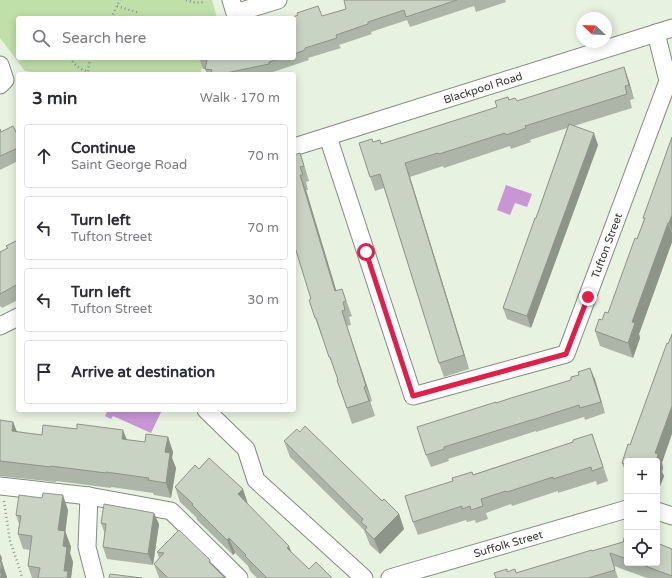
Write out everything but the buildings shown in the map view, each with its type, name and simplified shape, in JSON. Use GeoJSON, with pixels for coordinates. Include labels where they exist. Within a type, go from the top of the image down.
{"type":"FeatureCollection","features":[{"type":"Feature","properties":{"kind":"street"},"geometry":{"type":"LineString","coordinates":[[233,7],[278,0]]}},
{"type":"Feature","properties":{"kind":"street","name":"Blackpool Road"},"geometry":{"type":"LineString","coordinates":[[296,146],[672,28]]}},
{"type":"Feature","properties":{"kind":"street","name":"Tufton Street"},"geometry":{"type":"LineString","coordinates":[[328,137],[413,396],[566,354],[668,81],[656,33]]}},
{"type":"Feature","properties":{"kind":"street"},"geometry":{"type":"LineString","coordinates":[[0,326],[16,318]]}},
{"type":"Feature","properties":{"kind":"street"},"geometry":{"type":"LineString","coordinates":[[208,412],[246,449],[256,480],[364,578]]}},
{"type":"Feature","properties":{"kind":"street"},"geometry":{"type":"LineString","coordinates":[[2,492],[89,496],[170,511],[239,578]]}},
{"type":"Feature","properties":{"kind":"street"},"geometry":{"type":"LineString","coordinates":[[89,496],[87,547],[95,578]]}},
{"type":"Feature","properties":{"kind":"street","name":"Suffolk Street"},"geometry":{"type":"LineString","coordinates":[[390,578],[624,510]]}},
{"type":"Feature","properties":{"kind":"street"},"geometry":{"type":"LineString","coordinates":[[660,512],[672,516]]}},
{"type":"Feature","properties":{"kind":"path"},"geometry":{"type":"LineString","coordinates":[[111,16],[120,0]]}},
{"type":"Feature","properties":{"kind":"path"},"geometry":{"type":"LineString","coordinates":[[186,0],[196,3],[204,2]]}},
{"type":"Feature","properties":{"kind":"path"},"geometry":{"type":"LineString","coordinates":[[117,6],[139,13]]}},
{"type":"Feature","properties":{"kind":"path"},"geometry":{"type":"LineString","coordinates":[[71,60],[73,64],[86,72]]}},
{"type":"Feature","properties":{"kind":"path"},"geometry":{"type":"LineString","coordinates":[[88,72],[90,60]]}},
{"type":"Feature","properties":{"kind":"path"},"geometry":{"type":"LineString","coordinates":[[2,492],[10,542],[22,578]]}},
{"type":"Feature","properties":{"kind":"green space"},"geometry":{"type":"Polygon","coordinates":[[[0,0],[212,0],[216,16],[16,16],[16,59],[0,38],[0,0]]]}},
{"type":"Feature","properties":{"kind":"green space"},"geometry":{"type":"Polygon","coordinates":[[[17,60],[204,60],[201,72],[25,71],[17,60]]]}},
{"type":"Feature","properties":{"kind":"shaded area"},"geometry":{"type":"Polygon","coordinates":[[[506,185],[532,194],[527,207],[515,203],[510,215],[497,210],[506,185]]]}},
{"type":"Feature","properties":{"kind":"shaded area"},"geometry":{"type":"Polygon","coordinates":[[[107,412],[161,412],[151,433],[113,416],[111,419],[105,416],[107,412]]]}},
{"type":"Feature","properties":{"kind":"route"},"geometry":{"type":"LineString","coordinates":[[366,252],[413,396],[566,354],[588,297]]}}]}
